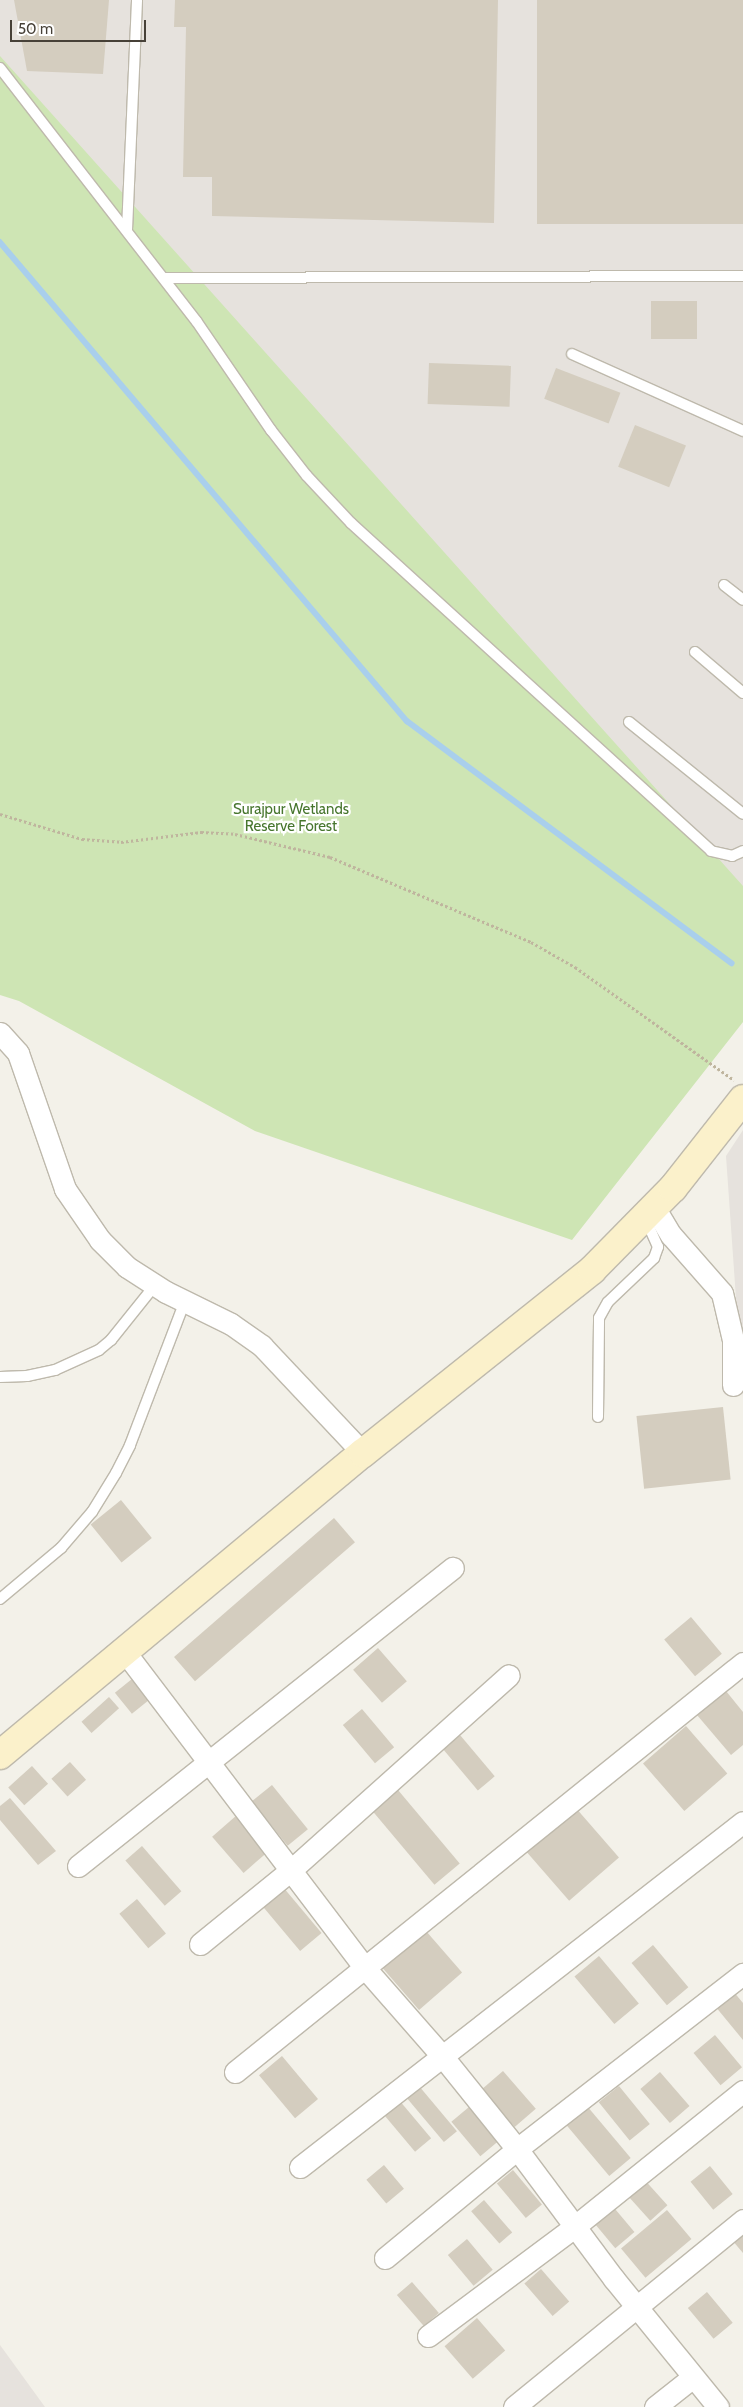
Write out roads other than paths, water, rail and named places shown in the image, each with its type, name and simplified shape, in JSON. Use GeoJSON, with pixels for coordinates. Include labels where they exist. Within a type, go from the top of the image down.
{"type":"FeatureCollection","features":[{"type":"Feature","properties":{"kind":"main road"},"geometry":{"type":"LineString","coordinates":[[0,1755],[126,1652],[363,1452],[592,1270],[649,1212],[743,1099]]}},
{"type":"Feature","properties":{"kind":"street"},"geometry":{"type":"LineString","coordinates":[[0,1033],[18,1053],[65,1188],[80,1214],[127,1267],[155,1285],[231,1324],[262,1346],[363,1452]]}},
{"type":"Feature","properties":{"kind":"street"},"geometry":{"type":"LineString","coordinates":[[649,1212],[671,1234],[722,1293],[733,1340],[734,1385]]}},
{"type":"Feature","properties":{"kind":"street"},"geometry":{"type":"LineString","coordinates":[[78,1866],[453,1568]]}},
{"type":"Feature","properties":{"kind":"street"},"geometry":{"type":"LineString","coordinates":[[126,1652],[211,1761],[365,1968],[443,2057],[517,2149],[574,2227],[718,2407]]}},
{"type":"Feature","properties":{"kind":"street"},"geometry":{"type":"LineString","coordinates":[[235,2072],[743,1663]]}},
{"type":"Feature","properties":{"kind":"street"},"geometry":{"type":"LineString","coordinates":[[200,1944],[291,1870],[509,1675]]}},
{"type":"Feature","properties":{"kind":"street"},"geometry":{"type":"LineString","coordinates":[[300,2167],[743,1822]]}},
{"type":"Feature","properties":{"kind":"street"},"geometry":{"type":"LineString","coordinates":[[385,2258],[517,2149],[743,1974]]}},
{"type":"Feature","properties":{"kind":"street"},"geometry":{"type":"LineString","coordinates":[[428,2336],[574,2227],[743,2091]]}},
{"type":"Feature","properties":{"kind":"street"},"geometry":{"type":"LineString","coordinates":[[514,2407],[635,2305],[743,2220]]}},
{"type":"Feature","properties":{"kind":"street"},"geometry":{"type":"LineString","coordinates":[[655,2407],[693,2377]]}},
{"type":"Feature","properties":{"kind":"lane"},"geometry":{"type":"LineString","coordinates":[[127,230],[137,0]]}},
{"type":"Feature","properties":{"kind":"lane"},"geometry":{"type":"LineString","coordinates":[[0,68],[164,278],[271,430],[307,476],[351,523],[711,851],[732,856],[743,851]]}},
{"type":"Feature","properties":{"kind":"lane"},"geometry":{"type":"LineString","coordinates":[[164,278],[743,276]]}},
{"type":"Feature","properties":{"kind":"lane"},"geometry":{"type":"LineString","coordinates":[[572,354],[743,431]]}},
{"type":"Feature","properties":{"kind":"lane"},"geometry":{"type":"LineString","coordinates":[[724,585],[743,600]]}},
{"type":"Feature","properties":{"kind":"lane"},"geometry":{"type":"LineString","coordinates":[[695,652],[743,693]]}},
{"type":"Feature","properties":{"kind":"lane"},"geometry":{"type":"LineString","coordinates":[[629,722],[743,814]]}},
{"type":"Feature","properties":{"kind":"lane"},"geometry":{"type":"LineString","coordinates":[[598,1417],[599,1318],[608,1302],[654,1258],[658,1247],[649,1212]]}},
{"type":"Feature","properties":{"kind":"lane"},"geometry":{"type":"LineString","coordinates":[[0,1377],[27,1376],[55,1370],[99,1350],[111,1340],[155,1285]]}},
{"type":"Feature","properties":{"kind":"lane"},"geometry":{"type":"LineString","coordinates":[[0,1599],[60,1548],[92,1512],[116,1473],[130,1445],[185,1301]]}},
{"type":"Feature","properties":{"kind":"waterway"},"geometry":{"type":"LineString","coordinates":[[0,242],[407,721],[732,963]]}},
{"type":"Feature","properties":{"kind":"park label","name":"Surajpur Wetlands Reserve Forest"},"geometry":{"type":"Point","coordinates":[291,818]}}]}
